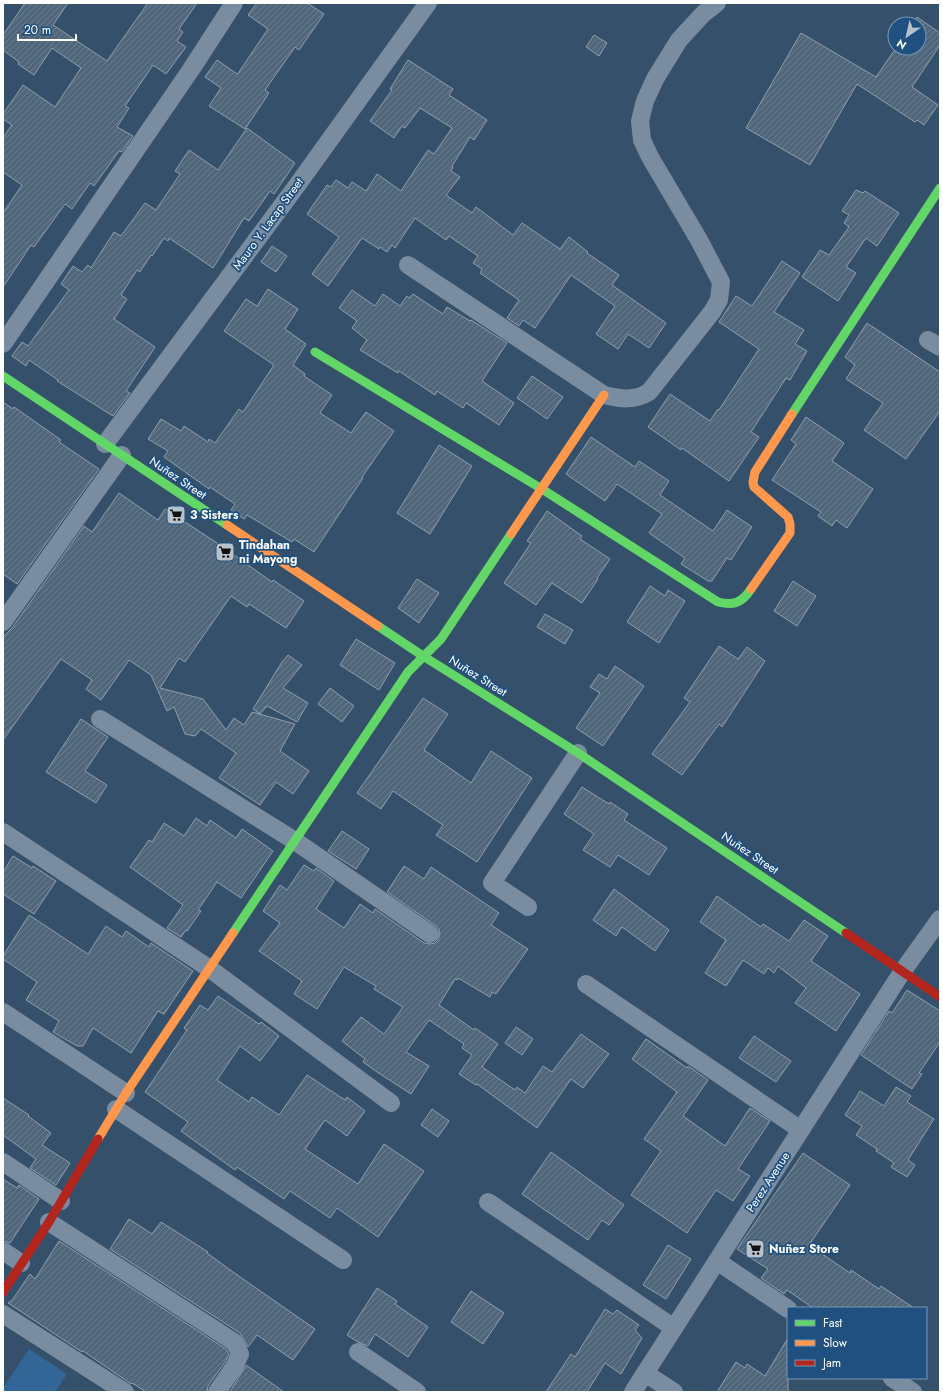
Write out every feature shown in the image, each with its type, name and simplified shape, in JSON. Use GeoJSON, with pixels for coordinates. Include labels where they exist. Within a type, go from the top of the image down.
{"type":"FeatureCollection","features":[{"type":"Feature","properties":{"kind":"street"},"geometry":{"type":"LineString","coordinates":[[3,344],[192,68],[234,3]]}},
{"type":"Feature","properties":{"kind":"street","name":"Mauro Y. Lacap Street"},"geometry":{"type":"LineString","coordinates":[[105,444],[298,184],[428,3]]}},
{"type":"Feature","properties":{"kind":"street"},"geometry":{"type":"LineString","coordinates":[[408,265],[604,395],[619,399],[633,399],[643,396],[649,392],[712,312],[719,300],[721,282],[699,240],[650,157],[642,140],[640,121],[645,101],[655,79],[679,40],[703,14],[717,3]]}},
{"type":"Feature","properties":{"kind":"street"},"geometry":{"type":"LineString","coordinates":[[315,352],[542,489],[718,602],[729,605],[741,600],[748,594],[791,530],[791,524],[788,517],[754,486],[753,482],[755,472],[940,188]]}},
{"type":"Feature","properties":{"kind":"street","name":"Nuñez Street"},"geometry":{"type":"LineString","coordinates":[[3,376],[423,656],[578,753],[940,997]]}},
{"type":"Feature","properties":{"kind":"street"},"geometry":{"type":"LineString","coordinates":[[3,1292],[49,1222],[126,1093],[408,672],[417,660],[430,651],[441,639],[604,395]]}},
{"type":"Feature","properties":{"kind":"street"},"geometry":{"type":"LineString","coordinates":[[3,622],[122,455]]}},
{"type":"Feature","properties":{"kind":"street"},"geometry":{"type":"LineString","coordinates":[[100,719],[295,841],[430,934]]}},
{"type":"Feature","properties":{"kind":"street"},"geometry":{"type":"LineString","coordinates":[[528,907],[492,883],[578,753]]}},
{"type":"Feature","properties":{"kind":"street"},"geometry":{"type":"LineString","coordinates":[[3,832],[210,969],[391,1103]]}},
{"type":"Feature","properties":{"kind":"street","name":"Perez Avenue"},"geometry":{"type":"LineString","coordinates":[[633,1392],[902,972],[940,919]]}},
{"type":"Feature","properties":{"kind":"street"},"geometry":{"type":"LineString","coordinates":[[586,984],[801,1130]]}},
{"type":"Feature","properties":{"kind":"street"},"geometry":{"type":"LineString","coordinates":[[3,1012],[126,1093]]}},
{"type":"Feature","properties":{"kind":"street"},"geometry":{"type":"LineString","coordinates":[[116,1109],[343,1260]]}},
{"type":"Feature","properties":{"kind":"street"},"geometry":{"type":"LineString","coordinates":[[3,1162],[61,1201]]}},
{"type":"Feature","properties":{"kind":"street"},"geometry":{"type":"LineString","coordinates":[[488,1202],[674,1328]]}},
{"type":"Feature","properties":{"kind":"street"},"geometry":{"type":"LineString","coordinates":[[49,1222],[234,1342],[240,1354],[234,1367],[217,1392]]}},
{"type":"Feature","properties":{"kind":"street"},"geometry":{"type":"LineString","coordinates":[[3,1251],[22,1263]]}},
{"type":"Feature","properties":{"kind":"street"},"geometry":{"type":"LineString","coordinates":[[717,1261],[787,1308]]}},
{"type":"Feature","properties":{"kind":"street"},"geometry":{"type":"LineString","coordinates":[[3,1314],[125,1392]]}},
{"type":"Feature","properties":{"kind":"street"},"geometry":{"type":"LineString","coordinates":[[358,1352],[417,1392]]}},
{"type":"Feature","properties":{"kind":"street"},"geometry":{"type":"LineString","coordinates":[[645,1373],[674,1392]]}},
{"type":"Feature","properties":{"kind":"street"},"geometry":{"type":"LineString","coordinates":[[894,1379],[913,1392]]}},
{"type":"Feature","properties":{"kind":"shaded area"},"geometry":{"type":"Polygon","coordinates":[[[29,1349],[67,1374],[55,1392],[3,1392],[3,1388],[29,1349]]]}},
{"type":"Feature","properties":{"kind":"building"},"geometry":{"type":"Polygon","coordinates":[[[25,3],[68,3],[53,25],[107,61],[148,3],[197,3],[179,29],[183,32],[177,41],[186,47],[166,74],[153,65],[125,106],[129,108],[117,127],[133,136],[122,152],[119,151],[94,186],[90,183],[72,209],[65,204],[34,247],[31,245],[3,287],[3,213],[22,185],[3,172],[3,138],[12,125],[3,119],[3,114],[23,85],[55,107],[81,68],[52,48],[34,75],[18,64],[19,62],[3,50],[3,35],[25,3]]]}},
{"type":"Feature","properties":{"kind":"building"},"geometry":{"type":"Polygon","coordinates":[[[257,3],[307,3],[324,14],[299,50],[295,47],[265,90],[269,93],[245,129],[209,106],[221,88],[205,77],[217,60],[237,74],[239,72],[268,29],[248,15],[257,3]]]}},
{"type":"Feature","properties":{"kind":"building"},"geometry":{"type":"Polygon","coordinates":[[[927,24],[940,33],[940,45],[912,87],[938,105],[924,125],[917,120],[915,122],[857,84],[810,165],[746,128],[801,33],[876,77],[890,56],[927,56],[927,24]]]}},
{"type":"Feature","properties":{"kind":"building"},"geometry":{"type":"Polygon","coordinates":[[[594,35],[607,43],[599,56],[586,47],[594,35]]]}},
{"type":"Feature","properties":{"kind":"building"},"geometry":{"type":"Polygon","coordinates":[[[408,60],[453,89],[449,95],[487,120],[474,140],[470,137],[452,166],[451,171],[460,177],[446,195],[472,213],[476,207],[513,235],[522,223],[560,249],[569,237],[588,252],[587,253],[619,275],[612,285],[666,323],[649,348],[628,334],[618,349],[596,334],[615,306],[571,275],[535,328],[523,320],[519,326],[507,318],[519,300],[480,273],[482,269],[473,263],[478,256],[449,236],[446,240],[415,218],[395,248],[392,245],[387,252],[380,247],[379,249],[362,238],[328,286],[312,274],[339,237],[307,214],[327,185],[331,187],[336,180],[348,188],[352,182],[366,191],[377,174],[401,191],[428,150],[434,154],[452,128],[420,108],[405,128],[402,126],[394,138],[370,121],[392,90],[390,89],[408,60]]]}},
{"type":"Feature","properties":{"kind":"building"},"geometry":{"type":"Polygon","coordinates":[[[247,128],[295,163],[274,194],[270,191],[249,221],[244,218],[213,268],[169,238],[168,241],[164,238],[140,272],[137,270],[121,295],[127,299],[114,319],[155,347],[126,391],[130,393],[113,416],[57,381],[58,380],[29,360],[26,366],[12,356],[22,342],[28,346],[69,290],[61,284],[73,266],[82,272],[88,265],[91,268],[114,232],[121,236],[145,203],[156,210],[180,174],[175,171],[189,150],[218,170],[247,128]]]}},
{"type":"Feature","properties":{"kind":"building"},"geometry":{"type":"Polygon","coordinates":[[[856,190],[863,193],[865,191],[899,213],[877,246],[866,238],[846,267],[856,273],[838,301],[802,277],[820,250],[829,255],[849,227],[844,223],[849,215],[842,211],[856,190]]]}},
{"type":"Feature","properties":{"kind":"building"},"geometry":{"type":"Polygon","coordinates":[[[272,246],[287,256],[276,272],[261,262],[272,246]]]}},
{"type":"Feature","properties":{"kind":"building"},"geometry":{"type":"Polygon","coordinates":[[[782,261],[800,273],[774,312],[804,330],[795,344],[807,351],[790,380],[786,378],[751,432],[759,437],[729,481],[682,448],[681,450],[648,427],[670,394],[710,421],[718,409],[719,410],[759,349],[719,322],[736,296],[752,306],[782,261]]]}},
{"type":"Feature","properties":{"kind":"building"},"geometry":{"type":"Polygon","coordinates":[[[268,289],[298,309],[285,329],[306,344],[293,365],[305,374],[304,376],[332,395],[320,413],[351,433],[366,412],[394,431],[362,477],[363,478],[314,552],[294,539],[292,542],[247,515],[244,519],[231,510],[235,504],[210,487],[209,489],[164,457],[168,451],[148,439],[161,419],[181,431],[184,426],[208,442],[209,439],[215,443],[239,409],[243,412],[274,365],[224,331],[246,299],[257,306],[268,289]]]}},
{"type":"Feature","properties":{"kind":"building"},"geometry":{"type":"Polygon","coordinates":[[[352,290],[375,306],[383,294],[400,306],[407,296],[410,298],[413,294],[443,314],[447,307],[470,321],[471,320],[507,343],[482,381],[514,403],[499,425],[466,403],[463,408],[437,391],[435,395],[399,371],[398,373],[360,350],[367,340],[352,328],[357,321],[339,308],[352,290]]]}},
{"type":"Feature","properties":{"kind":"building"},"geometry":{"type":"Polygon","coordinates":[[[867,323],[940,372],[940,411],[906,459],[864,430],[883,403],[846,379],[855,365],[845,357],[867,323]]]}},
{"type":"Feature","properties":{"kind":"building"},"geometry":{"type":"Polygon","coordinates":[[[532,376],[563,397],[547,419],[517,398],[532,376]]]}},
{"type":"Feature","properties":{"kind":"building"},"geometry":{"type":"Polygon","coordinates":[[[3,402],[13,409],[14,407],[61,440],[59,442],[99,469],[17,584],[3,574],[3,402]]]}},
{"type":"Feature","properties":{"kind":"building"},"geometry":{"type":"Polygon","coordinates":[[[806,417],[844,443],[832,461],[873,489],[847,528],[836,520],[832,526],[818,516],[821,512],[772,480],[796,444],[791,440],[806,417]]]}},
{"type":"Feature","properties":{"kind":"building"},"geometry":{"type":"Polygon","coordinates":[[[591,437],[635,467],[639,461],[669,481],[660,495],[713,531],[727,510],[752,527],[731,560],[727,558],[712,581],[708,581],[681,564],[685,558],[649,533],[662,514],[617,484],[605,501],[566,474],[591,437]]]}},
{"type":"Feature","properties":{"kind":"building"},"geometry":{"type":"Polygon","coordinates":[[[439,445],[472,466],[430,534],[397,513],[439,445]]]}},
{"type":"Feature","properties":{"kind":"building"},"geometry":{"type":"Polygon","coordinates":[[[119,493],[158,520],[165,509],[234,554],[272,582],[273,580],[304,601],[286,628],[249,604],[247,607],[231,596],[185,662],[179,658],[160,688],[203,699],[226,730],[234,718],[244,725],[252,712],[295,724],[280,751],[309,771],[293,794],[276,782],[260,805],[219,778],[236,753],[201,729],[195,736],[185,734],[174,707],[167,711],[151,675],[129,660],[101,700],[86,689],[92,680],[61,659],[3,740],[3,637],[12,628],[84,526],[92,532],[119,493]]]}},
{"type":"Feature","properties":{"kind":"building"},"geometry":{"type":"Polygon","coordinates":[[[547,511],[582,536],[580,539],[610,559],[582,603],[552,583],[536,605],[504,583],[531,543],[527,541],[547,511]]]}},
{"type":"Feature","properties":{"kind":"building"},"geometry":{"type":"Polygon","coordinates":[[[417,579],[439,593],[419,623],[398,608],[417,579]]]}},
{"type":"Feature","properties":{"kind":"building"},"geometry":{"type":"Polygon","coordinates":[[[793,581],[816,596],[797,626],[774,611],[793,581]]]}},
{"type":"Feature","properties":{"kind":"building"},"geometry":{"type":"Polygon","coordinates":[[[650,586],[665,596],[668,590],[685,601],[659,643],[627,622],[650,586]]]}},
{"type":"Feature","properties":{"kind":"building"},"geometry":{"type":"Polygon","coordinates":[[[545,614],[573,630],[565,644],[537,627],[545,614]]]}},
{"type":"Feature","properties":{"kind":"building"},"geometry":{"type":"Polygon","coordinates":[[[356,639],[395,663],[379,690],[340,665],[356,639]]]}},
{"type":"Feature","properties":{"kind":"building"},"geometry":{"type":"Polygon","coordinates":[[[719,646],[738,659],[747,647],[765,661],[722,727],[719,724],[682,775],[652,754],[690,702],[684,698],[719,646]]]}},
{"type":"Feature","properties":{"kind":"building"},"geometry":{"type":"Polygon","coordinates":[[[288,655],[302,665],[283,688],[308,703],[297,722],[267,706],[260,714],[253,709],[282,662],[288,655]]]}},
{"type":"Feature","properties":{"kind":"building"},"geometry":{"type":"Polygon","coordinates":[[[615,666],[644,686],[603,746],[576,728],[600,693],[590,687],[599,674],[607,679],[615,666]]]}},
{"type":"Feature","properties":{"kind":"building"},"geometry":{"type":"Polygon","coordinates":[[[330,688],[354,706],[342,722],[318,704],[330,688]]]}},
{"type":"Feature","properties":{"kind":"building"},"geometry":{"type":"Polygon","coordinates":[[[423,698],[448,714],[424,750],[471,783],[491,751],[532,778],[477,862],[436,835],[443,825],[393,791],[381,809],[357,793],[423,698]]]}},
{"type":"Feature","properties":{"kind":"building"},"geometry":{"type":"Polygon","coordinates":[[[81,719],[108,737],[85,771],[107,785],[96,803],[46,772],[81,719]]]}},
{"type":"Feature","properties":{"kind":"building"},"geometry":{"type":"Polygon","coordinates":[[[582,787],[609,804],[610,802],[628,814],[624,820],[667,848],[649,875],[618,855],[610,867],[583,850],[594,834],[564,814],[582,787]]]}},
{"type":"Feature","properties":{"kind":"building"},"geometry":{"type":"Polygon","coordinates":[[[196,818],[207,826],[210,820],[236,838],[242,829],[273,851],[241,898],[217,882],[198,910],[201,911],[181,937],[167,928],[183,905],[130,867],[149,840],[152,842],[164,823],[184,836],[196,818]]]}},
{"type":"Feature","properties":{"kind":"building"},"geometry":{"type":"Polygon","coordinates":[[[342,831],[369,849],[356,869],[328,851],[342,831]]]}},
{"type":"Feature","properties":{"kind":"building"},"geometry":{"type":"Polygon","coordinates":[[[13,856],[32,868],[33,866],[56,881],[34,914],[3,894],[3,872],[13,856]]]}},
{"type":"Feature","properties":{"kind":"building"},"geometry":{"type":"Polygon","coordinates":[[[304,865],[314,871],[316,868],[334,881],[316,909],[344,928],[360,904],[373,913],[375,909],[424,943],[435,943],[438,940],[440,934],[439,929],[436,926],[387,892],[404,866],[424,879],[431,867],[499,913],[491,925],[528,949],[496,994],[492,992],[490,997],[458,978],[457,980],[455,979],[439,1005],[474,1030],[475,1028],[498,1044],[482,1067],[515,1090],[517,1087],[525,1093],[543,1066],[552,1072],[581,1034],[609,1054],[583,1088],[571,1079],[537,1128],[477,1084],[476,1085],[459,1074],[472,1055],[462,1048],[464,1044],[429,1020],[406,1052],[429,1066],[411,1094],[363,1062],[365,1059],[342,1041],[361,1017],[384,1034],[403,1007],[374,989],[376,986],[344,967],[317,1009],[294,994],[302,981],[259,951],[280,923],[263,911],[280,885],[287,890],[304,865]]]}},
{"type":"Feature","properties":{"kind":"building"},"geometry":{"type":"Polygon","coordinates":[[[614,889],[669,930],[655,951],[622,927],[616,936],[593,920],[614,889]]]}},
{"type":"Feature","properties":{"kind":"building"},"geometry":{"type":"Polygon","coordinates":[[[717,896],[761,927],[763,924],[789,941],[804,920],[828,936],[811,961],[860,994],[836,1031],[795,1003],[806,988],[778,966],[774,973],[768,968],[764,974],[743,960],[726,986],[705,973],[726,940],[700,922],[717,896]]]}},
{"type":"Feature","properties":{"kind":"building"},"geometry":{"type":"Polygon","coordinates":[[[29,915],[88,954],[106,926],[122,937],[126,931],[149,947],[151,943],[193,971],[164,1014],[158,1011],[131,1053],[93,1028],[83,1046],[77,1046],[53,1032],[59,1021],[26,1000],[37,982],[3,959],[3,956],[29,915]]]}},
{"type":"Feature","properties":{"kind":"building"},"geometry":{"type":"Polygon","coordinates":[[[907,990],[940,1011],[940,1042],[919,1073],[922,1074],[912,1089],[861,1055],[889,1011],[892,1013],[907,990]]]}},
{"type":"Feature","properties":{"kind":"building"},"geometry":{"type":"Polygon","coordinates":[[[218,996],[259,1024],[261,1022],[279,1036],[260,1061],[240,1046],[217,1080],[249,1102],[252,1097],[279,1115],[307,1075],[345,1100],[347,1097],[365,1111],[347,1136],[325,1120],[305,1149],[358,1184],[384,1144],[424,1171],[378,1237],[337,1208],[330,1218],[290,1191],[284,1199],[237,1167],[235,1170],[181,1131],[188,1122],[145,1092],[187,1030],[184,1028],[200,1005],[208,1010],[218,996]]]}},
{"type":"Feature","properties":{"kind":"building"},"geometry":{"type":"Polygon","coordinates":[[[516,1027],[533,1039],[522,1055],[505,1043],[516,1027]]]}},
{"type":"Feature","properties":{"kind":"building"},"geometry":{"type":"Polygon","coordinates":[[[754,1036],[791,1061],[776,1082],[739,1058],[754,1036]]]}},
{"type":"Feature","properties":{"kind":"building"},"geometry":{"type":"Polygon","coordinates":[[[646,1039],[687,1068],[688,1066],[708,1080],[683,1116],[725,1146],[750,1108],[770,1121],[738,1169],[750,1176],[733,1201],[716,1190],[687,1233],[631,1195],[661,1151],[644,1139],[677,1092],[632,1059],[646,1039]]]}},
{"type":"Feature","properties":{"kind":"building"},"geometry":{"type":"Polygon","coordinates":[[[896,1087],[911,1096],[907,1102],[934,1119],[908,1160],[915,1165],[907,1177],[891,1167],[894,1163],[876,1151],[877,1149],[856,1135],[862,1126],[845,1115],[860,1091],[884,1106],[896,1087]]]}},
{"type":"Feature","properties":{"kind":"building"},"geometry":{"type":"Polygon","coordinates":[[[3,1098],[29,1115],[28,1116],[51,1133],[42,1145],[70,1163],[56,1185],[30,1168],[36,1159],[3,1135],[3,1098]]]}},
{"type":"Feature","properties":{"kind":"building"},"geometry":{"type":"Polygon","coordinates":[[[432,1109],[449,1121],[438,1137],[421,1125],[432,1109]]]}},
{"type":"Feature","properties":{"kind":"building"},"geometry":{"type":"Polygon","coordinates":[[[551,1152],[624,1205],[609,1225],[602,1220],[588,1240],[522,1194],[551,1152]]]}},
{"type":"Feature","properties":{"kind":"building"},"geometry":{"type":"Polygon","coordinates":[[[803,1153],[850,1185],[809,1245],[850,1273],[851,1270],[879,1289],[881,1286],[912,1307],[812,1307],[787,1290],[784,1294],[761,1278],[768,1269],[737,1249],[803,1153]]]}},
{"type":"Feature","properties":{"kind":"building"},"geometry":{"type":"Polygon","coordinates":[[[3,1179],[17,1188],[19,1185],[39,1199],[10,1243],[3,1241],[3,1179]]]}},
{"type":"Feature","properties":{"kind":"building"},"geometry":{"type":"Polygon","coordinates":[[[129,1219],[152,1234],[161,1222],[208,1252],[207,1253],[233,1272],[315,1329],[293,1360],[257,1335],[248,1347],[240,1333],[110,1249],[129,1219]]]}},
{"type":"Feature","properties":{"kind":"building"},"geometry":{"type":"Polygon","coordinates":[[[59,1241],[226,1349],[229,1354],[208,1386],[207,1392],[146,1392],[132,1383],[131,1384],[8,1303],[13,1299],[30,1274],[35,1279],[59,1241]]]}},
{"type":"Feature","properties":{"kind":"building"},"geometry":{"type":"Polygon","coordinates":[[[668,1245],[691,1259],[666,1299],[643,1285],[668,1245]]]}},
{"type":"Feature","properties":{"kind":"building"},"geometry":{"type":"Polygon","coordinates":[[[377,1288],[397,1301],[395,1304],[428,1327],[408,1357],[375,1334],[368,1346],[347,1335],[377,1288]]]}},
{"type":"Feature","properties":{"kind":"building"},"geometry":{"type":"Polygon","coordinates":[[[471,1291],[504,1313],[483,1344],[451,1322],[471,1291]]]}},
{"type":"Feature","properties":{"kind":"building"},"geometry":{"type":"Polygon","coordinates":[[[605,1309],[613,1314],[617,1310],[639,1325],[635,1330],[642,1338],[621,1374],[605,1363],[587,1392],[546,1392],[571,1354],[575,1357],[605,1309]]]}},
{"type":"Feature","properties":{"kind":"building"},"geometry":{"type":"Polygon","coordinates":[[[787,1340],[787,1379],[788,1391],[790,1392],[717,1392],[736,1362],[745,1368],[747,1364],[765,1376],[787,1340]]]}},
{"type":"Feature","properties":{"kind":"building"},"geometry":{"type":"Polygon","coordinates":[[[246,1365],[284,1392],[230,1392],[246,1365]]]}},
{"type":"Feature","properties":{"kind":"traffic: fast"},"geometry":{"type":"LineString","coordinates":[[792,414],[940,188]]}},
{"type":"Feature","properties":{"kind":"traffic: fast"},"geometry":{"type":"LineString","coordinates":[[315,352],[542,489],[718,602],[728,604],[737,602],[744,598],[751,589]]}},
{"type":"Feature","properties":{"kind":"traffic: fast"},"geometry":{"type":"LineString","coordinates":[[3,376],[227,525]]}},
{"type":"Feature","properties":{"kind":"traffic: fast"},"geometry":{"type":"LineString","coordinates":[[233,933],[408,672],[441,639],[511,534]]}},
{"type":"Feature","properties":{"kind":"traffic: fast"},"geometry":{"type":"LineString","coordinates":[[378,626],[423,656],[578,753],[846,933]]}},
{"type":"Feature","properties":{"kind":"traffic: slow"},"geometry":{"type":"LineString","coordinates":[[511,534],[604,395]]}},
{"type":"Feature","properties":{"kind":"traffic: slow"},"geometry":{"type":"LineString","coordinates":[[751,589],[790,533],[788,517],[754,487],[753,482],[755,472],[792,414]]}},
{"type":"Feature","properties":{"kind":"traffic: slow"},"geometry":{"type":"LineString","coordinates":[[227,525],[378,626]]}},
{"type":"Feature","properties":{"kind":"traffic: slow"},"geometry":{"type":"LineString","coordinates":[[98,1139],[126,1093],[233,933]]}},
{"type":"Feature","properties":{"kind":"traffic: jam"},"geometry":{"type":"LineString","coordinates":[[846,933],[940,997]]}},
{"type":"Feature","properties":{"kind":"traffic: jam"},"geometry":{"type":"LineString","coordinates":[[3,1292],[49,1222],[98,1139]]}},
{"type":"Feature","properties":{"kind":"place","name":"3 Sisters"},"geometry":{"type":"Point","coordinates":[176,515]}},
{"type":"Feature","properties":{"kind":"place","name":"Tindahan ni Mayong"},"geometry":{"type":"Point","coordinates":[225,552]}},
{"type":"Feature","properties":{"kind":"place","name":"Nuñez Store"},"geometry":{"type":"Point","coordinates":[755,1249]}}]}
